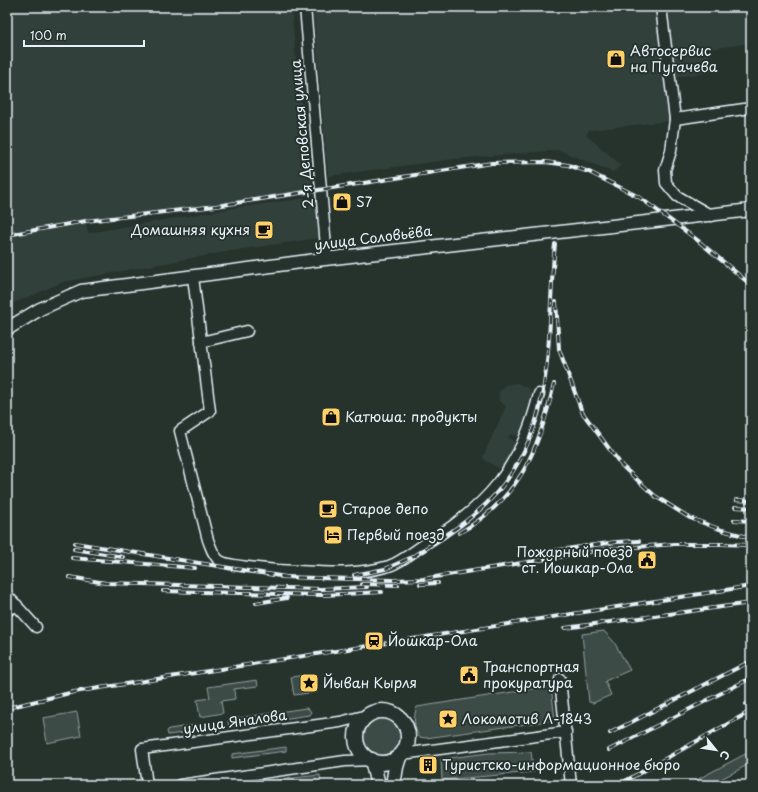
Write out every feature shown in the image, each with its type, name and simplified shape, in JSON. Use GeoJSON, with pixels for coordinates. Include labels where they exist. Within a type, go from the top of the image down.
{"type":"FeatureCollection","features":[{"type":"Feature","properties":{"kind":"main road"},"geometry":{"type":"LineString","coordinates":[[394,785],[396,767],[406,746],[408,734],[399,717],[384,710],[375,711],[368,715],[359,725],[356,738],[360,751],[372,760],[382,762],[401,755]]}},
{"type":"Feature","properties":{"kind":"main road"},"geometry":{"type":"LineString","coordinates":[[372,760],[378,785]]}},
{"type":"Feature","properties":{"kind":"street","name":"2-я Деповская улица"},"geometry":{"type":"LineString","coordinates":[[305,7],[327,258]]}},
{"type":"Feature","properties":{"kind":"street"},"geometry":{"type":"LineString","coordinates":[[661,7],[675,119],[671,151],[665,170],[666,183],[677,196],[712,216]]}},
{"type":"Feature","properties":{"kind":"street"},"geometry":{"type":"LineString","coordinates":[[675,119],[751,108]]}},
{"type":"Feature","properties":{"kind":"street","name":"улица Соловьёва"},"geometry":{"type":"LineString","coordinates":[[7,329],[40,309],[81,291],[327,258],[712,216],[751,210]]}},
{"type":"Feature","properties":{"kind":"street"},"geometry":{"type":"LineString","coordinates":[[193,276],[210,411],[180,431],[208,540],[213,553],[220,561],[270,570],[348,573],[391,565],[460,522],[488,495],[504,476],[522,444],[530,427],[539,394]]}},
{"type":"Feature","properties":{"kind":"street"},"geometry":{"type":"LineString","coordinates":[[201,342],[247,331]]}},
{"type":"Feature","properties":{"kind":"street"},"geometry":{"type":"LineString","coordinates":[[7,595],[36,627]]}},
{"type":"Feature","properties":{"kind":"street"},"geometry":{"type":"LineString","coordinates":[[7,611],[17,605]]}},
{"type":"Feature","properties":{"kind":"street"},"geometry":{"type":"LineString","coordinates":[[560,679],[571,785]]}},
{"type":"Feature","properties":{"kind":"street","name":"улица Яналова"},"geometry":{"type":"LineString","coordinates":[[147,785],[142,749],[340,722],[368,715]]}},
{"type":"Feature","properties":{"kind":"street"},"geometry":{"type":"LineString","coordinates":[[401,755],[566,732]]}},
{"type":"Feature","properties":{"kind":"street"},"geometry":{"type":"LineString","coordinates":[[180,785],[345,761],[372,760]]}},
{"type":"Feature","properties":{"kind":"shaded area"},"geometry":{"type":"Polygon","coordinates":[[[7,7],[291,7],[298,79],[313,190],[200,208],[86,221],[88,233],[234,208],[314,197],[319,238],[230,251],[63,282],[7,306],[7,7]]]}},
{"type":"Feature","properties":{"kind":"shaded area"},"geometry":{"type":"Polygon","coordinates":[[[313,7],[751,7],[751,43],[709,49],[711,72],[664,79],[669,121],[589,130],[586,135],[621,165],[613,172],[559,150],[454,159],[328,176],[313,7]]]}},
{"type":"Feature","properties":{"kind":"shaded area"},"geometry":{"type":"Polygon","coordinates":[[[517,383],[529,389],[533,398],[522,434],[517,436],[510,434],[508,438],[512,440],[516,446],[505,466],[499,468],[486,461],[483,457],[506,406],[499,401],[499,392],[505,385],[517,383]]]}},
{"type":"Feature","properties":{"kind":"shaded area"},"geometry":{"type":"Polygon","coordinates":[[[604,631],[614,642],[630,670],[605,681],[611,695],[593,703],[589,702],[582,634],[604,631]]]}},
{"type":"Feature","properties":{"kind":"shaded area"},"geometry":{"type":"Polygon","coordinates":[[[306,675],[308,690],[315,689],[316,692],[294,695],[291,677],[306,675]]]}},
{"type":"Feature","properties":{"kind":"shaded area"},"geometry":{"type":"Polygon","coordinates":[[[257,680],[258,686],[234,689],[235,699],[221,701],[223,713],[200,717],[197,700],[210,698],[208,687],[257,680]]]}},
{"type":"Feature","properties":{"kind":"shaded area"},"geometry":{"type":"Polygon","coordinates":[[[551,686],[555,720],[426,738],[419,737],[416,730],[415,718],[417,707],[551,686]]]}},
{"type":"Feature","properties":{"kind":"shaded area"},"geometry":{"type":"Polygon","coordinates":[[[306,708],[311,712],[309,715],[229,727],[228,721],[231,719],[306,708]]]}},
{"type":"Feature","properties":{"kind":"shaded area"},"geometry":{"type":"Polygon","coordinates":[[[77,712],[81,736],[47,743],[43,718],[77,712]]]}},
{"type":"Feature","properties":{"kind":"shaded area"},"geometry":{"type":"Polygon","coordinates":[[[378,718],[386,718],[396,723],[400,730],[400,744],[396,751],[386,756],[378,756],[368,751],[366,748],[363,741],[363,733],[368,723],[371,721],[378,718]]]}},
{"type":"Feature","properties":{"kind":"shaded area"},"geometry":{"type":"Polygon","coordinates":[[[221,721],[223,728],[168,735],[167,731],[169,729],[221,721]]]}},
{"type":"Feature","properties":{"kind":"shaded area"},"geometry":{"type":"Polygon","coordinates":[[[286,747],[286,751],[232,758],[232,754],[286,747]]]}},
{"type":"Feature","properties":{"kind":"shaded area"},"geometry":{"type":"Polygon","coordinates":[[[751,751],[751,763],[710,785],[687,785],[751,751]]]}},
{"type":"Feature","properties":{"kind":"shaded area"},"geometry":{"type":"Polygon","coordinates":[[[531,752],[534,772],[442,780],[441,759],[489,753],[531,752]]]}},
{"type":"Feature","properties":{"kind":"shaded area"},"geometry":{"type":"Polygon","coordinates":[[[320,775],[321,785],[231,785],[320,775]]]}},
{"type":"Feature","properties":{"kind":"railway"},"geometry":{"type":"LineString","coordinates":[[7,235],[86,221],[216,206],[492,163],[545,162],[568,165],[589,172],[639,197],[696,239],[751,285]]}},
{"type":"Feature","properties":{"kind":"railway"},"geometry":{"type":"LineString","coordinates":[[412,557],[460,526],[478,512],[510,476],[527,446],[538,414],[544,382],[548,348],[555,244]]}},
{"type":"Feature","properties":{"kind":"railway"},"geometry":{"type":"LineString","coordinates":[[556,302],[559,349],[582,412],[622,466],[655,496],[690,518],[722,530],[751,538]]}},
{"type":"Feature","properties":{"kind":"railway"},"geometry":{"type":"LineString","coordinates":[[459,533],[480,520],[497,505],[512,488],[524,470],[541,430],[554,384]]}},
{"type":"Feature","properties":{"kind":"railway"},"geometry":{"type":"LineString","coordinates":[[736,500],[751,501]]}},
{"type":"Feature","properties":{"kind":"railway"},"geometry":{"type":"LineString","coordinates":[[735,507],[751,508]]}},
{"type":"Feature","properties":{"kind":"railway"},"geometry":{"type":"LineString","coordinates":[[734,520],[751,521]]}},
{"type":"Feature","properties":{"kind":"railway"},"geometry":{"type":"LineString","coordinates":[[545,552],[616,542],[639,541]]}},
{"type":"Feature","properties":{"kind":"railway"},"geometry":{"type":"LineString","coordinates":[[75,543],[286,577]]}},
{"type":"Feature","properties":{"kind":"railway"},"geometry":{"type":"LineString","coordinates":[[281,577],[393,580],[423,579],[608,549],[675,544],[726,544]]}},
{"type":"Feature","properties":{"kind":"railway"},"geometry":{"type":"LineString","coordinates":[[721,544],[751,545]]}},
{"type":"Feature","properties":{"kind":"railway"},"geometry":{"type":"LineString","coordinates":[[74,549],[123,557]]}},
{"type":"Feature","properties":{"kind":"railway"},"geometry":{"type":"LineString","coordinates":[[354,575],[385,569],[417,555]]}},
{"type":"Feature","properties":{"kind":"railway"},"geometry":{"type":"LineString","coordinates":[[72,558],[195,568]]}},
{"type":"Feature","properties":{"kind":"railway"},"geometry":{"type":"LineString","coordinates":[[69,577],[106,583],[321,589],[367,587]]}},
{"type":"Feature","properties":{"kind":"railway"},"geometry":{"type":"LineString","coordinates":[[420,584],[438,583]]}},
{"type":"Feature","properties":{"kind":"railway"},"geometry":{"type":"LineString","coordinates":[[362,584],[398,585]]}},
{"type":"Feature","properties":{"kind":"railway"},"geometry":{"type":"LineString","coordinates":[[7,708],[74,692],[751,586]]}},
{"type":"Feature","properties":{"kind":"railway"},"geometry":{"type":"LineString","coordinates":[[163,591],[323,595],[382,592]]}},
{"type":"Feature","properties":{"kind":"railway"},"geometry":{"type":"LineString","coordinates":[[256,603],[287,598]]}},
{"type":"Feature","properties":{"kind":"railway"},"geometry":{"type":"LineString","coordinates":[[565,628],[751,603]]}},
{"type":"Feature","properties":{"kind":"railway"},"geometry":{"type":"LineString","coordinates":[[610,733],[751,661]]}},
{"type":"Feature","properties":{"kind":"railway"},"geometry":{"type":"LineString","coordinates":[[609,750],[751,678]]}},
{"type":"Feature","properties":{"kind":"railway"},"geometry":{"type":"LineString","coordinates":[[746,704],[751,702]]}},
{"type":"Feature","properties":{"kind":"railway"},"geometry":{"type":"LineString","coordinates":[[618,785],[751,711]]}},
{"type":"Feature","properties":{"kind":"place","name":"Автосервис на Пугачева"},"geometry":{"type":"Point","coordinates":[616,59]}},
{"type":"Feature","properties":{"kind":"place","name":"S7"},"geometry":{"type":"Point","coordinates":[342,202]}},
{"type":"Feature","properties":{"kind":"place","name":"Домашняя кухня"},"geometry":{"type":"Point","coordinates":[264,230]}},
{"type":"Feature","properties":{"kind":"place","name":"Катюша: продукты"},"geometry":{"type":"Point","coordinates":[331,417]}},
{"type":"Feature","properties":{"kind":"place","name":"Старое депо"},"geometry":{"type":"Point","coordinates":[328,509]}},
{"type":"Feature","properties":{"kind":"place","name":"Первый поезд"},"geometry":{"type":"Point","coordinates":[333,535]}},
{"type":"Feature","properties":{"kind":"place","name":"Пожарный поезд ст. Йошкар-Ола"},"geometry":{"type":"Point","coordinates":[647,560]}},
{"type":"Feature","properties":{"kind":"place","name":"Йошкар-Ола"},"geometry":{"type":"Point","coordinates":[374,641]}},
{"type":"Feature","properties":{"kind":"place","name":"Транспортная прокуратура"},"geometry":{"type":"Point","coordinates":[469,675]}},
{"type":"Feature","properties":{"kind":"place","name":"Йыван Кырля"},"geometry":{"type":"Point","coordinates":[309,683]}},
{"type":"Feature","properties":{"kind":"place","name":"Локомотив Л-1843"},"geometry":{"type":"Point","coordinates":[448,719]}},
{"type":"Feature","properties":{"kind":"place","name":"Туристско-информационное бюро"},"geometry":{"type":"Point","coordinates":[428,765]}}]}
